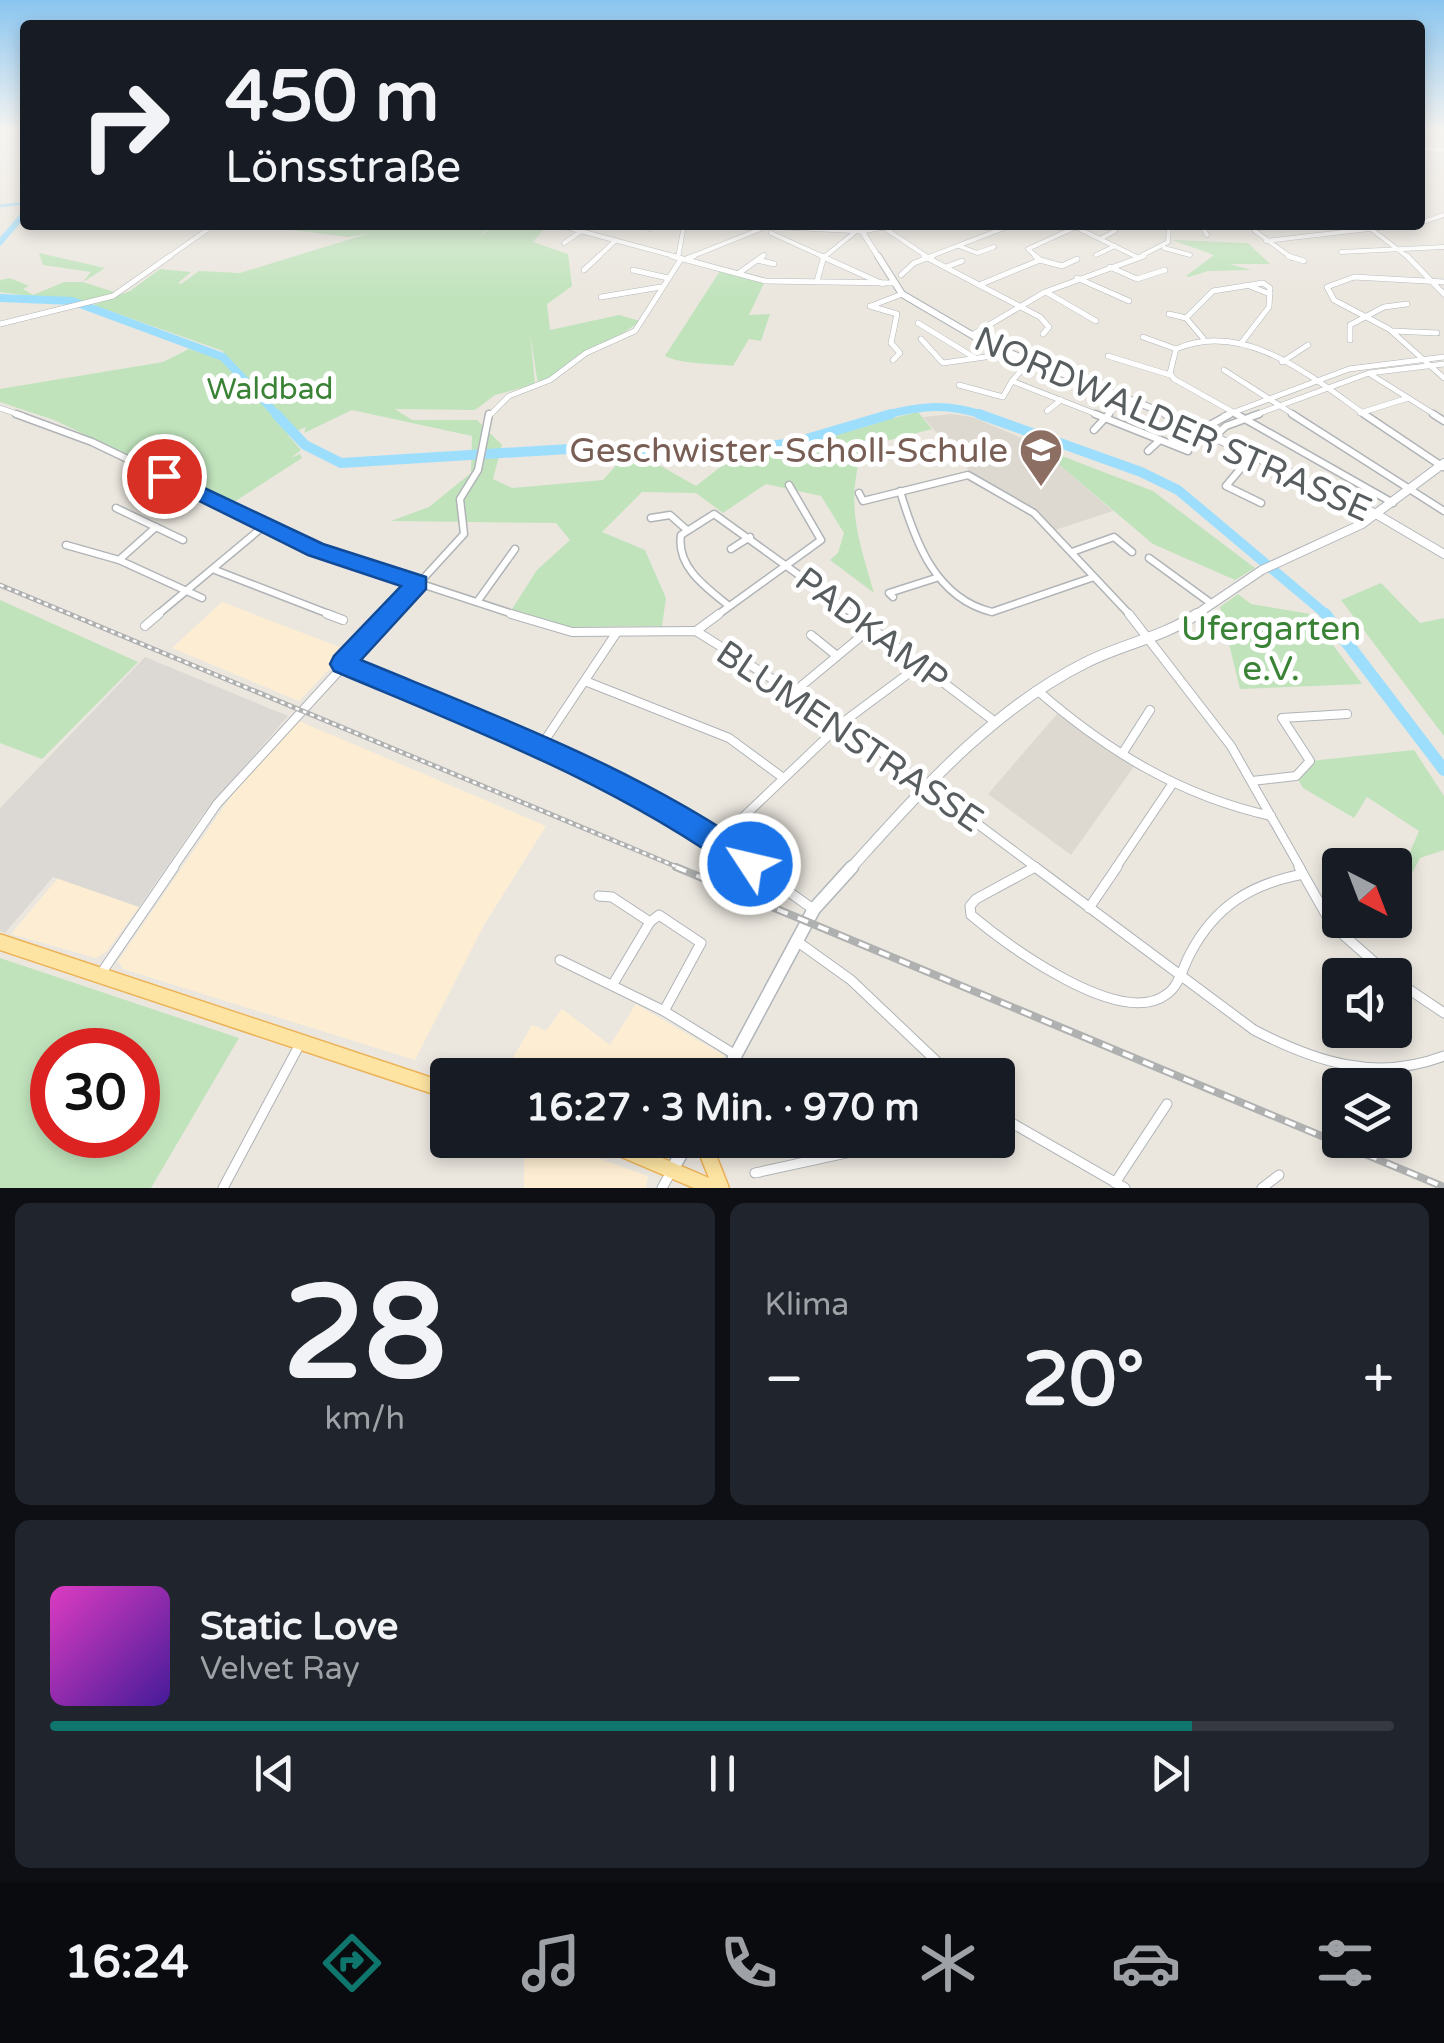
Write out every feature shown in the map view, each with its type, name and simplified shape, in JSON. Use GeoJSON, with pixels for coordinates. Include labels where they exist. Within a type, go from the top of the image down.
{"type":"FeatureCollection","features":[{"type":"Feature","properties":{"kind":"main road"},"geometry":{"type":"LineString","coordinates":[[0,942],[430,1085]]}},
{"type":"Feature","properties":{"kind":"main road"},"geometry":{"type":"LineString","coordinates":[[647,1158],[713,1188]]}},
{"type":"Feature","properties":{"kind":"main road"},"geometry":{"type":"LineString","coordinates":[[709,1158],[721,1188]]}},
{"type":"Feature","properties":{"kind":"street"},"geometry":{"type":"LineString","coordinates":[[0,324],[92,303],[120,292],[207,230]]}},
{"type":"Feature","properties":{"kind":"street"},"geometry":{"type":"LineString","coordinates":[[578,230],[776,282],[894,284]]}},
{"type":"Feature","properties":{"kind":"street"},"geometry":{"type":"LineString","coordinates":[[100,976],[216,804],[464,534],[460,498],[480,458],[488,414],[500,402],[550,380],[586,353],[635,331],[681,258],[684,230]]}},
{"type":"Feature","properties":{"kind":"street"},"geometry":{"type":"LineString","coordinates":[[681,258],[758,230]]}},
{"type":"Feature","properties":{"kind":"street"},"geometry":{"type":"LineString","coordinates":[[817,281],[824,254],[858,230]]}},
{"type":"Feature","properties":{"kind":"street","name":"NORDWALDER STRASSE"},"geometry":{"type":"LineString","coordinates":[[858,230],[902,294],[1006,354],[1201,430],[1376,514],[1444,554]]}},
{"type":"Feature","properties":{"kind":"street"},"geometry":{"type":"LineString","coordinates":[[894,230],[926,258],[1018,306],[1049,327],[1043,334]]}},
{"type":"Feature","properties":{"kind":"street"},"geometry":{"type":"LineString","coordinates":[[901,276],[926,258],[999,230]]}},
{"type":"Feature","properties":{"kind":"street"},"geometry":{"type":"LineString","coordinates":[[1066,230],[1028,249],[1040,260],[1062,266],[1078,259]]}},
{"type":"Feature","properties":{"kind":"street"},"geometry":{"type":"LineString","coordinates":[[1082,230],[1138,258]]}},
{"type":"Feature","properties":{"kind":"street"},"geometry":{"type":"LineString","coordinates":[[1164,248],[1170,230]]}},
{"type":"Feature","properties":{"kind":"street"},"geometry":{"type":"LineString","coordinates":[[1204,230],[1207,235]]}},
{"type":"Feature","properties":{"kind":"street"},"geometry":{"type":"LineString","coordinates":[[1266,241],[1341,230]]}},
{"type":"Feature","properties":{"kind":"street"},"geometry":{"type":"LineString","coordinates":[[1373,230],[1400,250],[1444,294]]}},
{"type":"Feature","properties":{"kind":"street"},"geometry":{"type":"LineString","coordinates":[[564,243],[581,231]]}},
{"type":"Feature","properties":{"kind":"street"},"geometry":{"type":"LineString","coordinates":[[1101,239],[1115,231]]}},
{"type":"Feature","properties":{"kind":"street"},"geometry":{"type":"LineString","coordinates":[[1255,231],[1297,262],[1304,261]]}},
{"type":"Feature","properties":{"kind":"street"},"geometry":{"type":"LineString","coordinates":[[771,233],[824,254],[884,285]]}},
{"type":"Feature","properties":{"kind":"street"},"geometry":{"type":"LineString","coordinates":[[584,270],[616,240]]}},
{"type":"Feature","properties":{"kind":"street"},"geometry":{"type":"LineString","coordinates":[[959,246],[977,253],[994,247]]}},
{"type":"Feature","properties":{"kind":"street"},"geometry":{"type":"LineString","coordinates":[[1096,255],[1116,246]]}},
{"type":"Feature","properties":{"kind":"street"},"geometry":{"type":"LineString","coordinates":[[1341,252],[1444,247]]}},
{"type":"Feature","properties":{"kind":"street"},"geometry":{"type":"LineString","coordinates":[[972,335],[1018,306],[1076,278],[1164,248],[1190,254]]}},
{"type":"Feature","properties":{"kind":"street"},"geometry":{"type":"LineString","coordinates":[[738,274],[764,255]]}},
{"type":"Feature","properties":{"kind":"street"},"geometry":{"type":"LineString","coordinates":[[756,260],[774,264]]}},
{"type":"Feature","properties":{"kind":"street"},"geometry":{"type":"LineString","coordinates":[[978,286],[1040,260]]}},
{"type":"Feature","properties":{"kind":"street"},"geometry":{"type":"LineString","coordinates":[[945,268],[962,261]]}},
{"type":"Feature","properties":{"kind":"street"},"geometry":{"type":"LineString","coordinates":[[1109,266],[1137,279],[1165,270]]}},
{"type":"Feature","properties":{"kind":"street"},"geometry":{"type":"LineString","coordinates":[[633,270],[668,278]]}},
{"type":"Feature","properties":{"kind":"street"},"geometry":{"type":"LineString","coordinates":[[1444,282],[1354,277],[1330,282],[1327,292],[1334,300],[1392,331],[1444,378]]}},
{"type":"Feature","properties":{"kind":"street"},"geometry":{"type":"LineString","coordinates":[[1076,278],[1129,301]]}},
{"type":"Feature","properties":{"kind":"street"},"geometry":{"type":"LineString","coordinates":[[1186,318],[1213,291],[1263,283],[1270,294],[1269,307],[1242,342]]}},
{"type":"Feature","properties":{"kind":"street"},"geometry":{"type":"LineString","coordinates":[[601,297],[662,286]]}},
{"type":"Feature","properties":{"kind":"street"},"geometry":{"type":"LineString","coordinates":[[1044,292],[1096,321]]}},
{"type":"Feature","properties":{"kind":"street"},"geometry":{"type":"LineString","coordinates":[[893,360],[900,352],[891,343],[897,314],[870,306],[902,294]]}},
{"type":"Feature","properties":{"kind":"street"},"geometry":{"type":"LineString","coordinates":[[1350,340],[1350,325],[1383,305],[1407,304]]}},
{"type":"Feature","properties":{"kind":"street"},"geometry":{"type":"LineString","coordinates":[[1169,314],[1186,318],[1204,338]]}},
{"type":"Feature","properties":{"kind":"street"},"geometry":{"type":"LineString","coordinates":[[918,323],[976,358]]}},
{"type":"Feature","properties":{"kind":"street"},"geometry":{"type":"LineString","coordinates":[[1392,331],[1437,334]]}},
{"type":"Feature","properties":{"kind":"street"},"geometry":{"type":"LineString","coordinates":[[734,1058],[814,910],[929,785],[994,722],[1037,690],[1111,650],[1175,628],[1262,570],[1376,514],[1443,465],[1282,362],[1242,342],[1204,338],[1176,349],[1144,337]]}},
{"type":"Feature","properties":{"kind":"street"},"geometry":{"type":"LineString","coordinates":[[921,339],[940,362],[1006,354]]}},
{"type":"Feature","properties":{"kind":"street"},"geometry":{"type":"LineString","coordinates":[[1282,362],[1308,345]]}},
{"type":"Feature","properties":{"kind":"street"},"geometry":{"type":"LineString","coordinates":[[1171,375],[1176,349]]}},
{"type":"Feature","properties":{"kind":"street"},"geometry":{"type":"LineString","coordinates":[[1108,356],[1171,375],[1393,503]]}},
{"type":"Feature","properties":{"kind":"street"},"geometry":{"type":"LineString","coordinates":[[1201,430],[1232,413],[1361,366],[1444,360]]}},
{"type":"Feature","properties":{"kind":"street"},"geometry":{"type":"LineString","coordinates":[[1214,437],[1243,419],[1369,373],[1428,366],[1444,360]]}},
{"type":"Feature","properties":{"kind":"street"},"geometry":{"type":"LineString","coordinates":[[959,384],[1003,396],[1028,363]]}},
{"type":"Feature","properties":{"kind":"street"},"geometry":{"type":"LineString","coordinates":[[1361,366],[1444,421]]}},
{"type":"Feature","properties":{"kind":"street"},"geometry":{"type":"LineString","coordinates":[[1224,370],[1444,511]]}},
{"type":"Feature","properties":{"kind":"street"},"geometry":{"type":"LineString","coordinates":[[1012,381],[1188,451]]}},
{"type":"Feature","properties":{"kind":"street"},"geometry":{"type":"LineString","coordinates":[[1094,430],[1124,398]]}},
{"type":"Feature","properties":{"kind":"street"},"geometry":{"type":"LineString","coordinates":[[1359,414],[1408,398]]}},
{"type":"Feature","properties":{"kind":"street"},"geometry":{"type":"LineString","coordinates":[[1047,411],[1060,400]]}},
{"type":"Feature","properties":{"kind":"street","name":"BLUMENSTRASSE"},"geometry":{"type":"LineString","coordinates":[[0,408],[97,444],[316,550],[477,602],[572,632],[696,631],[842,722],[1254,1030],[1306,1055],[1379,1070],[1425,1066],[1444,1056]]}},
{"type":"Feature","properties":{"kind":"street"},"geometry":{"type":"LineString","coordinates":[[1148,451],[1160,440]]}},
{"type":"Feature","properties":{"kind":"street"},"geometry":{"type":"LineString","coordinates":[[1252,455],[1226,486],[1261,503]]}},
{"type":"Feature","properties":{"kind":"street"},"geometry":{"type":"LineString","coordinates":[[859,493],[863,502],[968,475],[1025,506],[1149,638],[1252,780],[1342,938],[1367,958]]}},
{"type":"Feature","properties":{"kind":"street"},"geometry":{"type":"LineString","coordinates":[[696,631],[821,540],[789,485]]}},
{"type":"Feature","properties":{"kind":"street"},"geometry":{"type":"LineString","coordinates":[[900,491],[918,550],[936,578],[992,612],[1094,576]]}},
{"type":"Feature","properties":{"kind":"street"},"geometry":{"type":"LineString","coordinates":[[116,508],[184,540]]}},
{"type":"Feature","properties":{"kind":"street"},"geometry":{"type":"LineString","coordinates":[[650,518],[670,515],[687,530]]}},
{"type":"Feature","properties":{"kind":"street"},"geometry":{"type":"LineString","coordinates":[[720,515],[687,530],[679,546],[693,575],[729,606]]}},
{"type":"Feature","properties":{"kind":"street","name":"PADKAMP"},"geometry":{"type":"LineString","coordinates":[[720,515],[994,722]]}},
{"type":"Feature","properties":{"kind":"street"},"geometry":{"type":"LineString","coordinates":[[144,626],[266,525]]}},
{"type":"Feature","properties":{"kind":"street"},"geometry":{"type":"LineString","coordinates":[[119,560],[156,528]]}},
{"type":"Feature","properties":{"kind":"street"},"geometry":{"type":"LineString","coordinates":[[732,549],[750,537]]}},
{"type":"Feature","properties":{"kind":"street"},"geometry":{"type":"LineString","coordinates":[[1072,552],[1114,537],[1132,552]]}},
{"type":"Feature","properties":{"kind":"street"},"geometry":{"type":"LineString","coordinates":[[66,546],[119,560],[202,598]]}},
{"type":"Feature","properties":{"kind":"street"},"geometry":{"type":"LineString","coordinates":[[477,602],[515,549]]}},
{"type":"Feature","properties":{"kind":"street"},"geometry":{"type":"LineString","coordinates":[[1150,558],[1212,604]]}},
{"type":"Feature","properties":{"kind":"street"},"geometry":{"type":"LineString","coordinates":[[214,569],[344,620]]}},
{"type":"Feature","properties":{"kind":"street"},"geometry":{"type":"LineString","coordinates":[[893,598],[890,592],[936,578]]}},
{"type":"Feature","properties":{"kind":"street"},"geometry":{"type":"LineString","coordinates":[[794,692],[872,628]]}},
{"type":"Feature","properties":{"kind":"street"},"geometry":{"type":"LineString","coordinates":[[541,746],[617,632]]}},
{"type":"Feature","properties":{"kind":"street"},"geometry":{"type":"LineString","coordinates":[[811,635],[837,656]]}},
{"type":"Feature","properties":{"kind":"street"},"geometry":{"type":"LineString","coordinates":[[342,664],[541,746],[688,820],[814,910]]}},
{"type":"Feature","properties":{"kind":"street"},"geometry":{"type":"LineString","coordinates":[[718,841],[842,722],[920,665]]}},
{"type":"Feature","properties":{"kind":"street"},"geometry":{"type":"LineString","coordinates":[[584,681],[739,743],[782,777]]}},
{"type":"Feature","properties":{"kind":"street"},"geometry":{"type":"LineString","coordinates":[[1037,690],[1072,722],[1173,783],[1272,816]]}},
{"type":"Feature","properties":{"kind":"street"},"geometry":{"type":"LineString","coordinates":[[1122,754],[1150,710]]}},
{"type":"Feature","properties":{"kind":"street"},"geometry":{"type":"LineString","coordinates":[[1252,780],[1296,776],[1310,760],[1282,718],[1347,714]]}},
{"type":"Feature","properties":{"kind":"street"},"geometry":{"type":"LineString","coordinates":[[1089,908],[1173,783]]}},
{"type":"Feature","properties":{"kind":"street"},"geometry":{"type":"LineString","coordinates":[[1035,866],[976,900],[970,906],[971,915],[1048,970],[1121,999],[1155,1002],[1168,994],[1208,921],[1224,905],[1278,878],[1303,874]]}},
{"type":"Feature","properties":{"kind":"street"},"geometry":{"type":"LineString","coordinates":[[599,896],[612,897],[650,922]]}},
{"type":"Feature","properties":{"kind":"street"},"geometry":{"type":"LineString","coordinates":[[613,984],[650,922],[658,915],[668,918],[701,943],[664,1011]]}},
{"type":"Feature","properties":{"kind":"street"},"geometry":{"type":"LineString","coordinates":[[796,940],[852,980],[933,1058]]}},
{"type":"Feature","properties":{"kind":"street"},"geometry":{"type":"LineString","coordinates":[[560,960],[664,1011],[736,1055]]}},
{"type":"Feature","properties":{"kind":"street"},"geometry":{"type":"LineString","coordinates":[[1412,991],[1444,1013]]}},
{"type":"Feature","properties":{"kind":"street"},"geometry":{"type":"LineString","coordinates":[[223,1188],[302,1041]]}},
{"type":"Feature","properties":{"kind":"street"},"geometry":{"type":"LineString","coordinates":[[1015,1125],[1120,1185],[1167,1104]]}},
{"type":"Feature","properties":{"kind":"street"},"geometry":{"type":"LineString","coordinates":[[662,1188],[679,1158]]}},
{"type":"Feature","properties":{"kind":"street"},"geometry":{"type":"LineString","coordinates":[[755,1172],[821,1158]]}},
{"type":"Feature","properties":{"kind":"street"},"geometry":{"type":"LineString","coordinates":[[1262,1188],[1279,1175]]}},
{"type":"Feature","properties":{"kind":"shaded area","name":"Geschwister-Scholl-Schule"},"geometry":{"type":"Polygon","coordinates":[[[923,417],[972,417],[1057,453],[1056,462],[1113,511],[1052,531],[1034,513],[968,475],[968,469],[923,417]]]}},
{"type":"Feature","properties":{"kind":"shaded area"},"geometry":{"type":"Polygon","coordinates":[[[222,602],[347,650],[299,701],[172,648],[222,602]]]}},
{"type":"Feature","properties":{"kind":"shaded area"},"geometry":{"type":"Polygon","coordinates":[[[145,657],[288,716],[201,817],[139,907],[53,877],[5,933],[0,931],[0,808],[145,657]]]}},
{"type":"Feature","properties":{"kind":"shaded area"},"geometry":{"type":"Polygon","coordinates":[[[1057,714],[1135,765],[1071,855],[988,794],[1057,714]]]}},
{"type":"Feature","properties":{"kind":"shaded area"},"geometry":{"type":"Polygon","coordinates":[[[299,721],[546,826],[484,925],[415,1060],[123,969],[118,961],[238,786],[299,721]]]}},
{"type":"Feature","properties":{"kind":"shaded area"},"geometry":{"type":"Polygon","coordinates":[[[58,878],[139,907],[107,951],[96,958],[11,934],[58,878]]]}},
{"type":"Feature","properties":{"kind":"shaded area"},"geometry":{"type":"Polygon","coordinates":[[[636,1004],[725,1056],[513,1058],[532,1025],[546,1031],[562,1009],[610,1045],[636,1004]]]}},
{"type":"Feature","properties":{"kind":"shaded area"},"geometry":{"type":"Polygon","coordinates":[[[524,1158],[598,1158],[648,1176],[646,1188],[524,1188],[524,1158]]]}},
{"type":"Feature","properties":{"kind":"green space","name":"Waldbad"},"geometry":{"type":"Polygon","coordinates":[[[293,230],[486,230],[478,238],[488,230],[543,230],[533,242],[568,254],[572,286],[547,304],[550,330],[619,315],[640,321],[538,385],[530,333],[535,384],[495,395],[475,410],[395,409],[412,420],[477,420],[502,445],[493,479],[512,488],[603,480],[631,449],[696,486],[732,458],[918,412],[932,429],[863,447],[854,504],[874,593],[830,560],[838,553],[844,533],[821,496],[766,484],[723,513],[696,493],[642,492],[602,532],[645,550],[666,598],[662,626],[569,627],[512,609],[537,570],[570,540],[556,523],[391,521],[429,507],[471,473],[472,436],[352,410],[304,433],[306,427],[288,435],[301,450],[291,458],[300,454],[302,458],[231,504],[54,420],[0,402],[0,389],[163,362],[189,349],[226,360],[223,351],[93,305],[130,291],[160,269],[191,272],[178,283],[181,284],[199,271],[240,273],[370,233],[349,237],[293,230]]]}},
{"type":"Feature","properties":{"kind":"green space"},"geometry":{"type":"Polygon","coordinates":[[[1172,240],[1248,243],[1270,264],[1230,264],[1251,270],[1208,271],[1189,277],[1186,276],[1214,255],[1172,240]]]}},
{"type":"Feature","properties":{"kind":"green space"},"geometry":{"type":"Polygon","coordinates":[[[39,253],[105,268],[83,282],[91,272],[43,265],[39,253]]]}},
{"type":"Feature","properties":{"kind":"green space"},"geometry":{"type":"Polygon","coordinates":[[[720,271],[764,283],[749,315],[770,314],[761,341],[749,339],[733,366],[665,356],[720,271]]]}},
{"type":"Feature","properties":{"kind":"green space"},"geometry":{"type":"Polygon","coordinates":[[[10,278],[29,286],[23,289],[33,295],[64,282],[83,282],[117,293],[87,303],[0,292],[0,280],[10,278]]]}},
{"type":"Feature","properties":{"kind":"green space"},"geometry":{"type":"Polygon","coordinates":[[[1062,456],[1153,491],[1255,568],[1235,580],[1153,544],[1056,462],[1062,456]]]}},
{"type":"Feature","properties":{"kind":"green space"},"geometry":{"type":"Polygon","coordinates":[[[1381,583],[1420,623],[1444,618],[1444,736],[1341,600],[1381,583]]]}},
{"type":"Feature","properties":{"kind":"green space","name":"Ufergarten e.V."},"geometry":{"type":"Polygon","coordinates":[[[1238,594],[1251,604],[1310,614],[1362,684],[1240,689],[1220,607],[1238,594]]]}},
{"type":"Feature","properties":{"kind":"green space"},"geometry":{"type":"Polygon","coordinates":[[[0,600],[138,662],[42,759],[0,743],[0,600]]]}},
{"type":"Feature","properties":{"kind":"green space"},"geometry":{"type":"Polygon","coordinates":[[[1414,750],[1444,796],[1444,850],[1420,858],[1412,873],[1412,848],[1419,831],[1367,797],[1354,818],[1303,788],[1296,776],[1310,761],[1414,750]]]}},
{"type":"Feature","properties":{"kind":"green space"},"geometry":{"type":"Polygon","coordinates":[[[0,958],[239,1038],[151,1188],[0,1188],[0,958]]]}},
{"type":"Feature","properties":{"kind":"waterway"},"geometry":{"type":"LineString","coordinates":[[0,206],[20,204]]}},
{"type":"Feature","properties":{"kind":"waterway"},"geometry":{"type":"LineString","coordinates":[[0,242],[20,219]]}},
{"type":"Feature","properties":{"kind":"waterway"},"geometry":{"type":"LineString","coordinates":[[0,298],[72,301],[223,357],[278,416]]}},
{"type":"Feature","properties":{"kind":"waterway"},"geometry":{"type":"LineString","coordinates":[[891,414],[934,407],[981,415]]}},
{"type":"Feature","properties":{"kind":"waterway"},"geometry":{"type":"LineString","coordinates":[[276,414],[305,445],[341,463],[601,447],[669,459],[793,443],[891,414]]}},
{"type":"Feature","properties":{"kind":"waterway"},"geometry":{"type":"LineString","coordinates":[[882,416],[891,414]]}},
{"type":"Feature","properties":{"kind":"waterway"},"geometry":{"type":"LineString","coordinates":[[981,415],[986,416]]}},
{"type":"Feature","properties":{"kind":"waterway"},"geometry":{"type":"LineString","coordinates":[[981,415],[1141,472],[1178,490],[1328,616]]}},
{"type":"Feature","properties":{"kind":"waterway"},"geometry":{"type":"LineString","coordinates":[[1325,614],[1444,770]]}},
{"type":"Feature","properties":{"kind":"railway"},"geometry":{"type":"LineString","coordinates":[[0,585],[682,869]]}},
{"type":"Feature","properties":{"kind":"railway"},"geometry":{"type":"LineString","coordinates":[[676,867],[1444,1187]]}},
{"type":"Feature","properties":{"kind":"place","name":"Geschwister-Scholl-Schule"},"geometry":{"type":"Point","coordinates":[1041,488]}},
{"type":"Feature","properties":{"kind":"route"},"geometry":{"type":"LineString","coordinates":[[164,476],[316,550],[418,583],[342,664],[580,763],[688,820],[750,864]]}}]}
